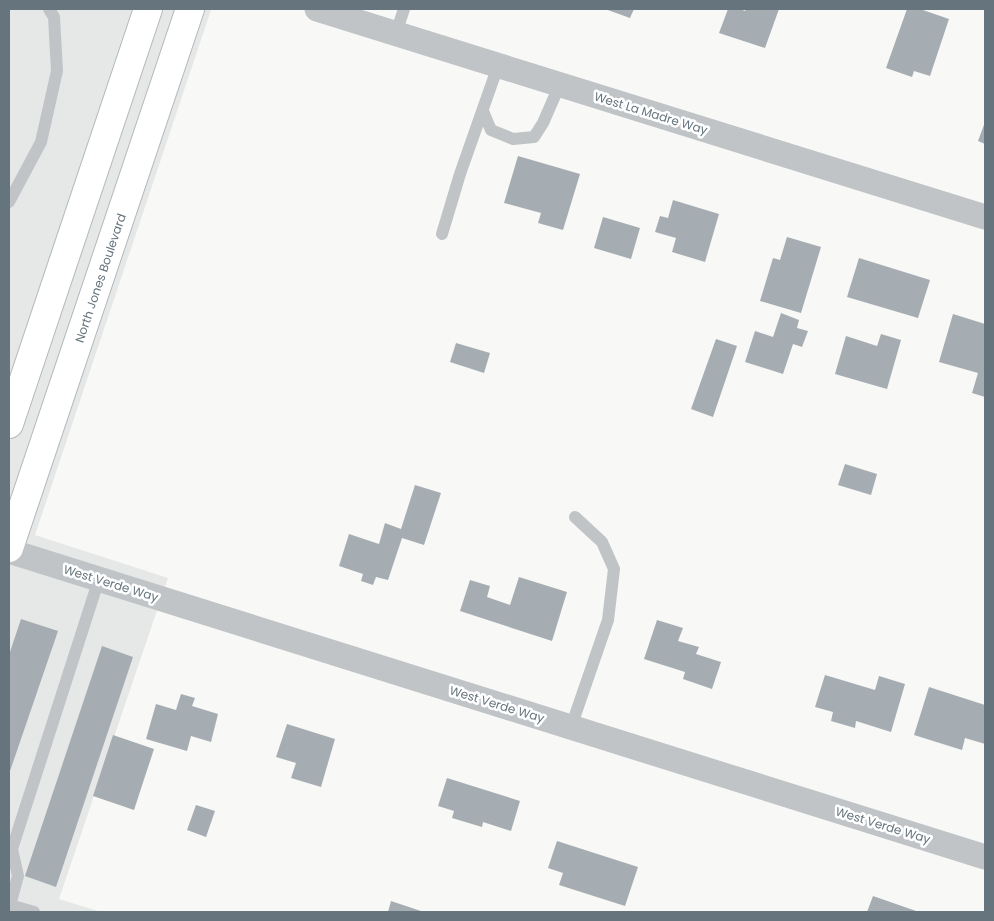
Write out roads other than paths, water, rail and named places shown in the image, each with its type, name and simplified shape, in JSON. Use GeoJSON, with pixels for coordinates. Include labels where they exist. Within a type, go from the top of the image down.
{"type":"FeatureCollection","features":[{"type":"Feature","properties":{"kind":"main road"},"geometry":{"type":"LineString","coordinates":[[9,424],[148,9]]}},
{"type":"Feature","properties":{"kind":"main road","name":"North Jones Boulevard"},"geometry":{"type":"LineString","coordinates":[[9,549],[190,9]]}},
{"type":"Feature","properties":{"kind":"street","name":"West La Madre Way"},"geometry":{"type":"LineString","coordinates":[[316,9],[985,217]]}},
{"type":"Feature","properties":{"kind":"street","name":"West Verde Way"},"geometry":{"type":"LineString","coordinates":[[9,549],[99,579],[985,857]]}},
{"type":"Feature","properties":{"kind":"lane"},"geometry":{"type":"LineString","coordinates":[[9,202],[41,142],[57,71],[54,17],[48,9]]}},
{"type":"Feature","properties":{"kind":"lane"},"geometry":{"type":"LineString","coordinates":[[396,34],[404,9]]}},
{"type":"Feature","properties":{"kind":"lane"},"geometry":{"type":"LineString","coordinates":[[442,234],[498,66]]}},
{"type":"Feature","properties":{"kind":"lane"},"geometry":{"type":"LineString","coordinates":[[483,111],[491,130],[513,139],[534,137],[544,123],[560,84]]}},
{"type":"Feature","properties":{"kind":"lane"},"geometry":{"type":"LineString","coordinates":[[571,727],[608,620],[614,569],[602,542],[575,517]]}},
{"type":"Feature","properties":{"kind":"lane"},"geometry":{"type":"LineString","coordinates":[[34,912],[9,907],[18,876],[12,849],[99,579]]}}]}
